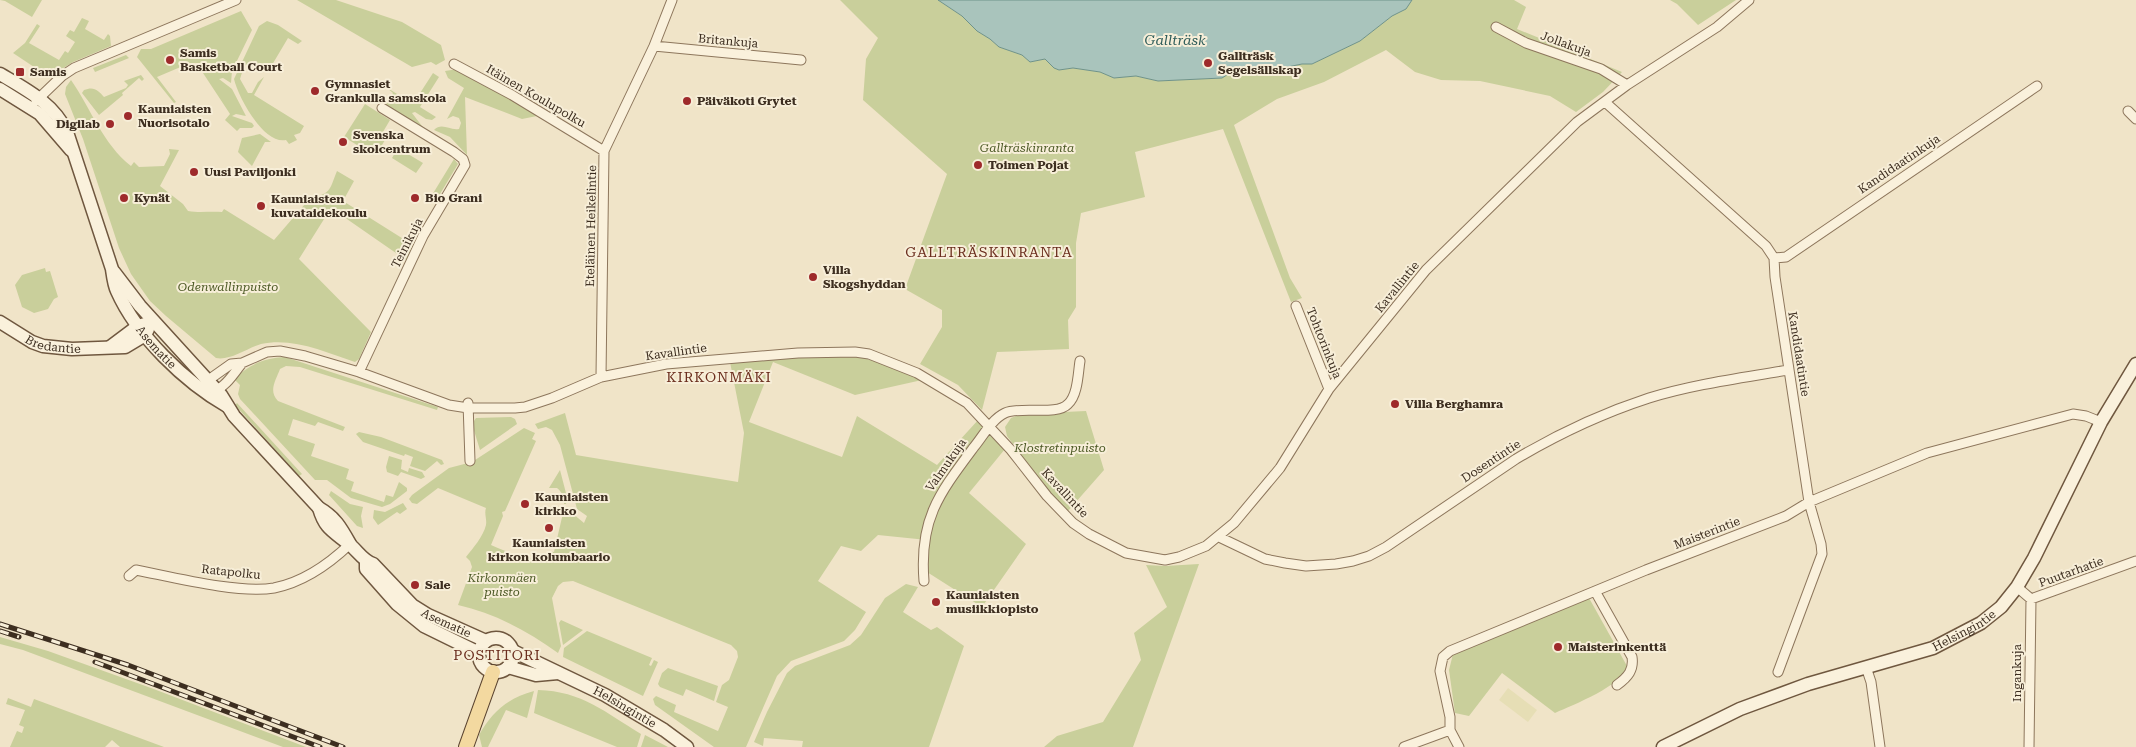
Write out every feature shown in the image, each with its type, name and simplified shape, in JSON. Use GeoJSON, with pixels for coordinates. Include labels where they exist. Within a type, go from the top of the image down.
{"type":"FeatureCollection","features":[{"type":"Feature","properties":{"kind":"main road","name":"Asematie"},"geometry":{"type":"LineString","coordinates":[[0,74],[35,102],[73,152],[112,269],[116,290],[141,330],[178,371],[210,388]]}},
{"type":"Feature","properties":{"kind":"main road","name":"Asematie"},"geometry":{"type":"LineString","coordinates":[[0,89],[35,102]]}},
{"type":"Feature","properties":{"kind":"main road","name":"Asematie"},"geometry":{"type":"LineString","coordinates":[[112,269],[210,388],[319,508],[330,514],[340,525],[350,544],[366,561],[366,569],[406,613],[424,626],[482,647]]}},
{"type":"Feature","properties":{"kind":"main road","name":"Bredantie"},"geometry":{"type":"LineString","coordinates":[[0,322],[22,337],[44,346],[72,349],[110,347],[154,321]]}},
{"type":"Feature","properties":{"kind":"main road","name":"Helsingintie"},"geometry":{"type":"LineString","coordinates":[[1663,747],[1740,709],[1808,684],[1933,648],[1960,636],[2001,607],[2017,587],[2034,558],[2101,422],[2136,364]]}},
{"type":"Feature","properties":{"kind":"main road"},"geometry":{"type":"LineString","coordinates":[[497,638],[504,640],[513,652],[512,660],[508,667],[499,672],[493,672],[483,666],[482,647],[497,638]]}},
{"type":"Feature","properties":{"kind":"main road","name":"Helsingintie"},"geometry":{"type":"LineString","coordinates":[[513,652],[599,692],[640,715],[687,747]]}},
{"type":"Feature","properties":{"kind":"main road","name":"Helsingintie"},"geometry":{"type":"LineString","coordinates":[[508,667],[536,675],[558,673]]}},
{"type":"Feature","properties":{"kind":"main road"},"geometry":{"type":"LineString","coordinates":[[466,747],[493,672]]}},
{"type":"Feature","properties":{"kind":"street"},"geometry":{"type":"LineString","coordinates":[[35,102],[62,76],[74,68],[236,0]]}},
{"type":"Feature","properties":{"kind":"street","name":"Eteläinen Heikelintie"},"geometry":{"type":"LineString","coordinates":[[602,377],[604,151],[654,46],[672,0]]}},
{"type":"Feature","properties":{"kind":"street","name":"Kavallintie"},"geometry":{"type":"LineString","coordinates":[[210,388],[231,364],[242,363],[267,352],[280,351],[305,356],[359,372],[449,405],[525,407],[602,377],[666,364],[745,356],[854,352],[870,354],[891,361],[939,384],[967,403],[990,426],[1047,496],[1073,523],[1126,554],[1165,560],[1193,552],[1219,537],[1259,495],[1280,468],[1329,389],[1426,270],[1577,122],[1627,85],[1717,27],[1749,0]]}},
{"type":"Feature","properties":{"kind":"street","name":"Jollakuja"},"geometry":{"type":"LineString","coordinates":[[1496,28],[1526,43],[1601,69],[1627,85]]}},
{"type":"Feature","properties":{"kind":"street","name":"Britankuja"},"geometry":{"type":"LineString","coordinates":[[654,46],[801,60]]}},
{"type":"Feature","properties":{"kind":"street","name":"Itäinen Koulupolku"},"geometry":{"type":"LineString","coordinates":[[454,64],[512,95],[604,151]]}},
{"type":"Feature","properties":{"kind":"street","name":"Kandidaatinkuja"},"geometry":{"type":"LineString","coordinates":[[1774,258],[1786,257],[2038,86]]}},
{"type":"Feature","properties":{"kind":"street"},"geometry":{"type":"LineString","coordinates":[[1605,102],[1766,246],[1774,258]]}},
{"type":"Feature","properties":{"kind":"street","name":"Teinikuja"},"geometry":{"type":"LineString","coordinates":[[359,372],[423,236],[465,165],[463,159],[454,152],[382,108]]}},
{"type":"Feature","properties":{"kind":"street"},"geometry":{"type":"LineString","coordinates":[[2128,111],[2136,119]]}},
{"type":"Feature","properties":{"kind":"street","name":"Kandidaatintie"},"geometry":{"type":"LineString","coordinates":[[1774,258],[1774,277],[1809,502],[1822,544],[1822,554],[1778,672]]}},
{"type":"Feature","properties":{"kind":"street","name":"Tohtorinkuja"},"geometry":{"type":"LineString","coordinates":[[1296,306],[1329,389]]}},
{"type":"Feature","properties":{"kind":"street","name":"Valmukuja"},"geometry":{"type":"LineString","coordinates":[[924,581],[923,552],[930,517],[938,498],[950,480],[990,426],[1005,413],[1025,410],[1059,409],[1068,405],[1074,392],[1080,361]]}},
{"type":"Feature","properties":{"kind":"street","name":"Kavallintie"},"geometry":{"type":"LineString","coordinates":[[210,388],[229,380],[242,363]]}},
{"type":"Feature","properties":{"kind":"street","name":"Dosentintie"},"geometry":{"type":"LineString","coordinates":[[1219,537],[1265,558],[1287,564],[1306,566],[1336,564],[1369,556],[1516,458],[1596,419],[1650,398],[1708,384],[1788,370]]}},
{"type":"Feature","properties":{"kind":"street"},"geometry":{"type":"LineString","coordinates":[[468,405],[470,461]]}},
{"type":"Feature","properties":{"kind":"street","name":"Maisterintie"},"geometry":{"type":"LineString","coordinates":[[1450,730],[1450,717],[1440,671],[1443,657],[1450,651],[1786,516],[1809,502],[1928,453],[2073,414],[2086,416],[2101,422]]}},
{"type":"Feature","properties":{"kind":"street","name":"Ratapolku"},"geometry":{"type":"LineString","coordinates":[[129,576],[136,570],[242,588],[272,588],[310,575],[324,567],[350,544]]}},
{"type":"Feature","properties":{"kind":"street","name":"Puutarhatie"},"geometry":{"type":"LineString","coordinates":[[2017,587],[2031,600],[2136,561]]}},
{"type":"Feature","properties":{"kind":"street"},"geometry":{"type":"LineString","coordinates":[[1595,592],[1632,657],[1634,666],[1629,674],[1617,685]]}},
{"type":"Feature","properties":{"kind":"street","name":"Ingankuja"},"geometry":{"type":"LineString","coordinates":[[2029,747],[2031,600]]}},
{"type":"Feature","properties":{"kind":"street"},"geometry":{"type":"LineString","coordinates":[[1866,667],[1880,747]]}},
{"type":"Feature","properties":{"kind":"street"},"geometry":{"type":"LineString","coordinates":[[1404,747],[1450,730],[1459,747]]}},
{"type":"Feature","properties":{"kind":"shaded area"},"geometry":{"type":"Polygon","coordinates":[[[1508,688],[1537,710],[1528,722],[1499,700],[1508,688]]]}},
{"type":"Feature","properties":{"kind":"green space"},"geometry":{"type":"Polygon","coordinates":[[[0,0],[42,0],[32,17],[0,0]]]}},
{"type":"Feature","properties":{"kind":"green space"},"geometry":{"type":"Polygon","coordinates":[[[297,0],[336,0],[402,22],[441,45],[445,60],[436,65],[431,62],[412,67],[297,0]]]}},
{"type":"Feature","properties":{"kind":"green space","name":"Gallträskinranta"},"geometry":{"type":"Polygon","coordinates":[[[840,0],[938,0],[962,16],[977,31],[999,47],[1022,55],[1030,62],[1045,59],[1054,68],[1059,70],[1073,68],[1100,72],[1114,78],[1136,76],[1158,81],[1222,78],[1238,68],[1251,67],[1268,71],[1302,64],[1312,64],[1360,41],[1392,16],[1406,9],[1412,0],[1514,0],[1526,7],[1517,29],[1622,72],[1603,92],[1576,112],[1550,96],[1480,81],[1441,80],[1415,72],[1386,50],[1324,82],[1277,99],[1234,125],[1290,278],[1302,298],[1291,302],[1223,129],[1135,152],[1145,197],[1081,213],[1076,243],[1076,307],[1068,320],[1069,349],[997,352],[982,410],[958,385],[920,364],[942,327],[942,310],[905,289],[947,174],[863,100],[866,59],[878,38],[840,0]]]}},
{"type":"Feature","properties":{"kind":"green space"},"geometry":{"type":"Polygon","coordinates":[[[1670,0],[1736,0],[1698,25],[1677,4],[1670,0]]]}},
{"type":"Feature","properties":{"kind":"green space"},"geometry":{"type":"Polygon","coordinates":[[[241,11],[252,30],[232,71],[231,83],[223,78],[219,79],[232,89],[246,116],[236,114],[232,116],[252,123],[254,126],[252,128],[240,128],[237,131],[225,120],[230,114],[203,73],[205,63],[190,63],[157,77],[176,102],[174,103],[137,57],[141,49],[151,49],[241,11]]]}},
{"type":"Feature","properties":{"kind":"green space"},"geometry":{"type":"Polygon","coordinates":[[[82,18],[89,21],[85,29],[104,40],[108,34],[111,46],[73,62],[49,77],[13,53],[25,43],[37,24],[40,26],[29,43],[59,60],[65,51],[68,53],[75,42],[66,36],[70,30],[74,32],[82,18]]]}},
{"type":"Feature","properties":{"kind":"green space"},"geometry":{"type":"Polygon","coordinates":[[[267,21],[278,25],[302,41],[298,44],[288,38],[272,65],[260,68],[249,64],[244,66],[240,79],[248,93],[252,93],[258,82],[264,77],[254,95],[304,126],[300,133],[294,135],[297,140],[289,144],[286,140],[278,140],[269,135],[261,128],[246,108],[234,79],[259,26],[267,21]]]}},
{"type":"Feature","properties":{"kind":"green space"},"geometry":{"type":"Polygon","coordinates":[[[126,55],[129,58],[95,72],[93,68],[126,55]]]}},
{"type":"Feature","properties":{"kind":"green space"},"geometry":{"type":"Polygon","coordinates":[[[458,69],[542,115],[522,119],[465,97],[467,155],[450,137],[434,130],[440,127],[459,129],[461,123],[459,118],[453,116],[447,119],[464,88],[448,78],[445,71],[458,69]]]}},
{"type":"Feature","properties":{"kind":"green space"},"geometry":{"type":"Polygon","coordinates":[[[433,73],[439,77],[420,107],[436,117],[432,120],[426,119],[415,112],[412,113],[425,130],[384,106],[381,99],[387,103],[393,93],[386,87],[413,104],[433,73]]]}},
{"type":"Feature","properties":{"kind":"green space"},"geometry":{"type":"Polygon","coordinates":[[[141,75],[144,79],[142,81],[139,78],[122,93],[123,95],[99,115],[82,93],[84,90],[93,89],[104,97],[126,88],[128,85],[124,81],[141,75]]]}},
{"type":"Feature","properties":{"kind":"green space","name":"Odenwallinpuisto"},"geometry":{"type":"Polygon","coordinates":[[[71,80],[105,137],[131,166],[134,162],[139,167],[164,166],[170,154],[169,149],[179,150],[160,186],[183,204],[188,211],[222,212],[224,209],[274,240],[311,197],[327,192],[337,171],[354,181],[343,201],[405,240],[409,233],[413,235],[415,243],[406,260],[331,208],[299,259],[371,332],[359,359],[355,362],[321,350],[285,342],[261,344],[227,358],[216,358],[150,301],[131,274],[119,248],[83,139],[65,94],[66,87],[71,80]]]}},
{"type":"Feature","properties":{"kind":"green space"},"geometry":{"type":"Polygon","coordinates":[[[365,104],[390,120],[380,137],[385,140],[379,150],[374,147],[370,153],[344,137],[365,104]]]}},
{"type":"Feature","properties":{"kind":"green space"},"geometry":{"type":"Polygon","coordinates":[[[260,134],[271,142],[265,142],[252,166],[238,152],[242,138],[260,134]]]}},
{"type":"Feature","properties":{"kind":"green space"},"geometry":{"type":"Polygon","coordinates":[[[398,148],[423,163],[416,173],[392,158],[398,148]]]}},
{"type":"Feature","properties":{"kind":"green space"},"geometry":{"type":"Polygon","coordinates":[[[454,159],[458,164],[434,204],[429,200],[454,159]]]}},
{"type":"Feature","properties":{"kind":"green space"},"geometry":{"type":"Polygon","coordinates":[[[45,268],[46,272],[50,271],[58,297],[54,299],[48,309],[34,313],[22,307],[15,285],[22,275],[45,268]]]}},
{"type":"Feature","properties":{"kind":"green space","name":"Kirkonmäen puisto"},"geometry":{"type":"Polygon","coordinates":[[[833,354],[869,359],[922,380],[855,395],[773,362],[749,422],[842,457],[857,416],[937,465],[979,419],[1005,449],[969,493],[1026,544],[982,607],[927,572],[927,540],[878,535],[861,551],[841,546],[818,581],[866,612],[855,630],[844,641],[791,661],[777,676],[746,747],[714,747],[655,705],[653,699],[656,696],[676,705],[674,712],[718,731],[728,707],[716,702],[722,685],[729,680],[738,657],[737,651],[731,645],[573,581],[563,582],[558,586],[552,598],[561,646],[558,653],[535,637],[498,618],[458,605],[472,567],[466,557],[483,534],[486,523],[486,508],[438,488],[417,504],[412,503],[409,499],[449,468],[472,462],[524,428],[535,433],[532,439],[536,441],[505,511],[502,512],[503,516],[491,545],[526,561],[527,558],[547,562],[550,551],[554,552],[563,513],[572,513],[584,523],[587,516],[577,509],[560,445],[552,430],[546,427],[538,429],[535,424],[565,413],[576,455],[738,482],[744,433],[730,362],[833,354]]]}},
{"type":"Feature","properties":{"kind":"green space"},"geometry":{"type":"Polygon","coordinates":[[[285,357],[438,407],[437,410],[300,367],[286,366],[280,369],[275,381],[273,389],[278,401],[345,427],[343,431],[318,422],[315,426],[293,419],[288,435],[315,444],[311,456],[349,469],[346,479],[354,482],[351,491],[384,502],[386,495],[393,497],[399,482],[407,488],[407,491],[390,504],[382,507],[351,498],[327,480],[315,480],[240,399],[238,394],[240,385],[234,379],[246,369],[258,363],[285,357]]]}},
{"type":"Feature","properties":{"kind":"green space"},"geometry":{"type":"Polygon","coordinates":[[[237,403],[302,474],[299,476],[235,405],[237,403]]]}},
{"type":"Feature","properties":{"kind":"green space","name":"Klostretinpuisto"},"geometry":{"type":"Polygon","coordinates":[[[1086,411],[1104,470],[1068,511],[1044,486],[1007,436],[1005,427],[1011,418],[1021,414],[1086,411]]]}},
{"type":"Feature","properties":{"kind":"green space"},"geometry":{"type":"Polygon","coordinates":[[[511,417],[515,419],[517,424],[480,450],[472,424],[476,418],[511,417]]]}},
{"type":"Feature","properties":{"kind":"green space"},"geometry":{"type":"Polygon","coordinates":[[[359,432],[381,437],[442,460],[444,464],[441,465],[437,461],[425,471],[410,466],[413,457],[405,454],[404,456],[363,442],[356,434],[359,432]]]}},
{"type":"Feature","properties":{"kind":"green space"},"geometry":{"type":"Polygon","coordinates":[[[389,456],[402,460],[401,469],[408,472],[409,468],[422,472],[425,477],[421,479],[401,472],[398,476],[387,472],[386,467],[389,456]]]}},
{"type":"Feature","properties":{"kind":"green space"},"geometry":{"type":"Polygon","coordinates":[[[560,470],[567,497],[566,504],[564,504],[563,495],[557,488],[549,488],[560,470]]]}},
{"type":"Feature","properties":{"kind":"green space"},"geometry":{"type":"Polygon","coordinates":[[[331,491],[350,504],[363,507],[361,516],[363,528],[357,526],[329,495],[331,491]]]}},
{"type":"Feature","properties":{"kind":"green space"},"geometry":{"type":"Polygon","coordinates":[[[403,503],[407,509],[400,514],[397,512],[378,525],[373,518],[374,510],[385,512],[403,503]]]}},
{"type":"Feature","properties":{"kind":"green space"},"geometry":{"type":"Polygon","coordinates":[[[1199,564],[1133,747],[1044,747],[1057,736],[1103,722],[1141,660],[1134,633],[1167,607],[1146,565],[1199,564]]]}},
{"type":"Feature","properties":{"kind":"green space"},"geometry":{"type":"Polygon","coordinates":[[[906,584],[918,587],[903,612],[931,630],[937,627],[964,646],[929,747],[802,747],[803,741],[764,738],[763,746],[754,742],[787,673],[795,666],[850,645],[861,635],[885,598],[906,584]]]}},
{"type":"Feature","properties":{"kind":"green space"},"geometry":{"type":"Polygon","coordinates":[[[1589,598],[1627,666],[1624,673],[1617,680],[1597,694],[1555,713],[1502,673],[1469,716],[1455,713],[1449,670],[1453,654],[1589,598]]]}},
{"type":"Feature","properties":{"kind":"green space"},"geometry":{"type":"Polygon","coordinates":[[[561,620],[583,630],[563,645],[559,623],[561,620]]]}},
{"type":"Feature","properties":{"kind":"green space"},"geometry":{"type":"Polygon","coordinates":[[[587,631],[652,658],[649,665],[651,666],[654,660],[658,662],[643,696],[563,657],[564,648],[587,631]]]}},
{"type":"Feature","properties":{"kind":"green space"},"geometry":{"type":"Polygon","coordinates":[[[0,637],[48,651],[151,688],[306,747],[283,747],[23,650],[0,644],[0,637]]]}},
{"type":"Feature","properties":{"kind":"green space"},"geometry":{"type":"Polygon","coordinates":[[[668,668],[718,686],[714,701],[686,689],[683,696],[660,687],[658,684],[662,673],[668,668]]]}},
{"type":"Feature","properties":{"kind":"green space"},"geometry":{"type":"Polygon","coordinates":[[[538,690],[568,694],[593,704],[641,734],[637,747],[617,747],[534,713],[538,690]]]}},
{"type":"Feature","properties":{"kind":"green space"},"geometry":{"type":"Polygon","coordinates":[[[534,691],[527,718],[506,710],[488,747],[482,747],[479,735],[489,719],[509,702],[534,691]]]}},
{"type":"Feature","properties":{"kind":"green space"},"geometry":{"type":"Polygon","coordinates":[[[8,698],[31,707],[34,699],[164,747],[120,747],[112,740],[105,747],[10,747],[17,731],[22,733],[24,727],[19,725],[25,710],[6,704],[8,698]]]}},
{"type":"Feature","properties":{"kind":"green space"},"geometry":{"type":"Polygon","coordinates":[[[645,735],[668,747],[641,747],[645,735]]]}},
{"type":"Feature","properties":{"kind":"water","name":"Gallträsk"},"geometry":{"type":"Polygon","coordinates":[[[938,0],[1412,0],[1406,9],[1392,16],[1360,41],[1312,64],[1302,64],[1268,71],[1251,67],[1238,68],[1222,78],[1158,81],[1136,76],[1114,78],[1100,72],[1073,68],[1059,70],[1054,68],[1045,59],[1030,62],[1022,55],[999,47],[977,31],[962,16],[938,0]]]}},
{"type":"Feature","properties":{"kind":"railway"},"geometry":{"type":"LineString","coordinates":[[0,624],[128,665],[343,747]]}},
{"type":"Feature","properties":{"kind":"railway"},"geometry":{"type":"LineString","coordinates":[[0,631],[19,637]]}},
{"type":"Feature","properties":{"kind":"railway"},"geometry":{"type":"LineString","coordinates":[[95,662],[320,747]]}},
{"type":"Feature","properties":{"kind":"place","name":"Samis Basketball Court"},"geometry":{"type":"Point","coordinates":[170,60]}},
{"type":"Feature","properties":{"kind":"place","name":"Gallträsk Segelsällskap"},"geometry":{"type":"Point","coordinates":[1208,63]}},
{"type":"Feature","properties":{"kind":"place","name":"Samis"},"geometry":{"type":"Point","coordinates":[20,72]}},
{"type":"Feature","properties":{"kind":"place","name":"Gymnasiet Grankulla samskola"},"geometry":{"type":"Point","coordinates":[315,91]}},
{"type":"Feature","properties":{"kind":"place","name":"Päiväkoti Grytet"},"geometry":{"type":"Point","coordinates":[687,101]}},
{"type":"Feature","properties":{"kind":"place","name":"Kauniaisten Nuorisotalo"},"geometry":{"type":"Point","coordinates":[128,116]}},
{"type":"Feature","properties":{"kind":"place","name":"Digilab"},"geometry":{"type":"Point","coordinates":[110,124]}},
{"type":"Feature","properties":{"kind":"place","name":"Svenska skolcentrum"},"geometry":{"type":"Point","coordinates":[343,142]}},
{"type":"Feature","properties":{"kind":"place","name":"Toimen Pojat"},"geometry":{"type":"Point","coordinates":[978,165]}},
{"type":"Feature","properties":{"kind":"place","name":"Uusi Paviljonki"},"geometry":{"type":"Point","coordinates":[194,172]}},
{"type":"Feature","properties":{"kind":"place","name":"Kynät"},"geometry":{"type":"Point","coordinates":[124,198]}},
{"type":"Feature","properties":{"kind":"place","name":"Bio Grani"},"geometry":{"type":"Point","coordinates":[415,198]}},
{"type":"Feature","properties":{"kind":"place","name":"Kauniaisten kuvataidekoulu"},"geometry":{"type":"Point","coordinates":[261,206]}},
{"type":"Feature","properties":{"kind":"place","name":"Villa Skogshyddan"},"geometry":{"type":"Point","coordinates":[813,277]}},
{"type":"Feature","properties":{"kind":"place","name":"Villa Berghamra"},"geometry":{"type":"Point","coordinates":[1395,404]}},
{"type":"Feature","properties":{"kind":"place","name":"Kauniaisten kirkko"},"geometry":{"type":"Point","coordinates":[525,504]}},
{"type":"Feature","properties":{"kind":"place","name":"Kauniaisten kirkon kolumbaario"},"geometry":{"type":"Point","coordinates":[549,528]}},
{"type":"Feature","properties":{"kind":"place","name":"Sale"},"geometry":{"type":"Point","coordinates":[415,585]}},
{"type":"Feature","properties":{"kind":"place","name":"Kauniaisten musiikkiopisto"},"geometry":{"type":"Point","coordinates":[936,602]}},
{"type":"Feature","properties":{"kind":"place","name":"Maisterinkenttä"},"geometry":{"type":"Point","coordinates":[1558,647]}},
{"type":"Feature","properties":{"kind":"district","name":"GALLTRÄSKINRANTA"},"geometry":{"type":"Point","coordinates":[989,252]}},
{"type":"Feature","properties":{"kind":"district","name":"KIRKONMÄKI"},"geometry":{"type":"Point","coordinates":[719,377]}},
{"type":"Feature","properties":{"kind":"district","name":"POSTITORI"},"geometry":{"type":"Point","coordinates":[497,655]}}]}
